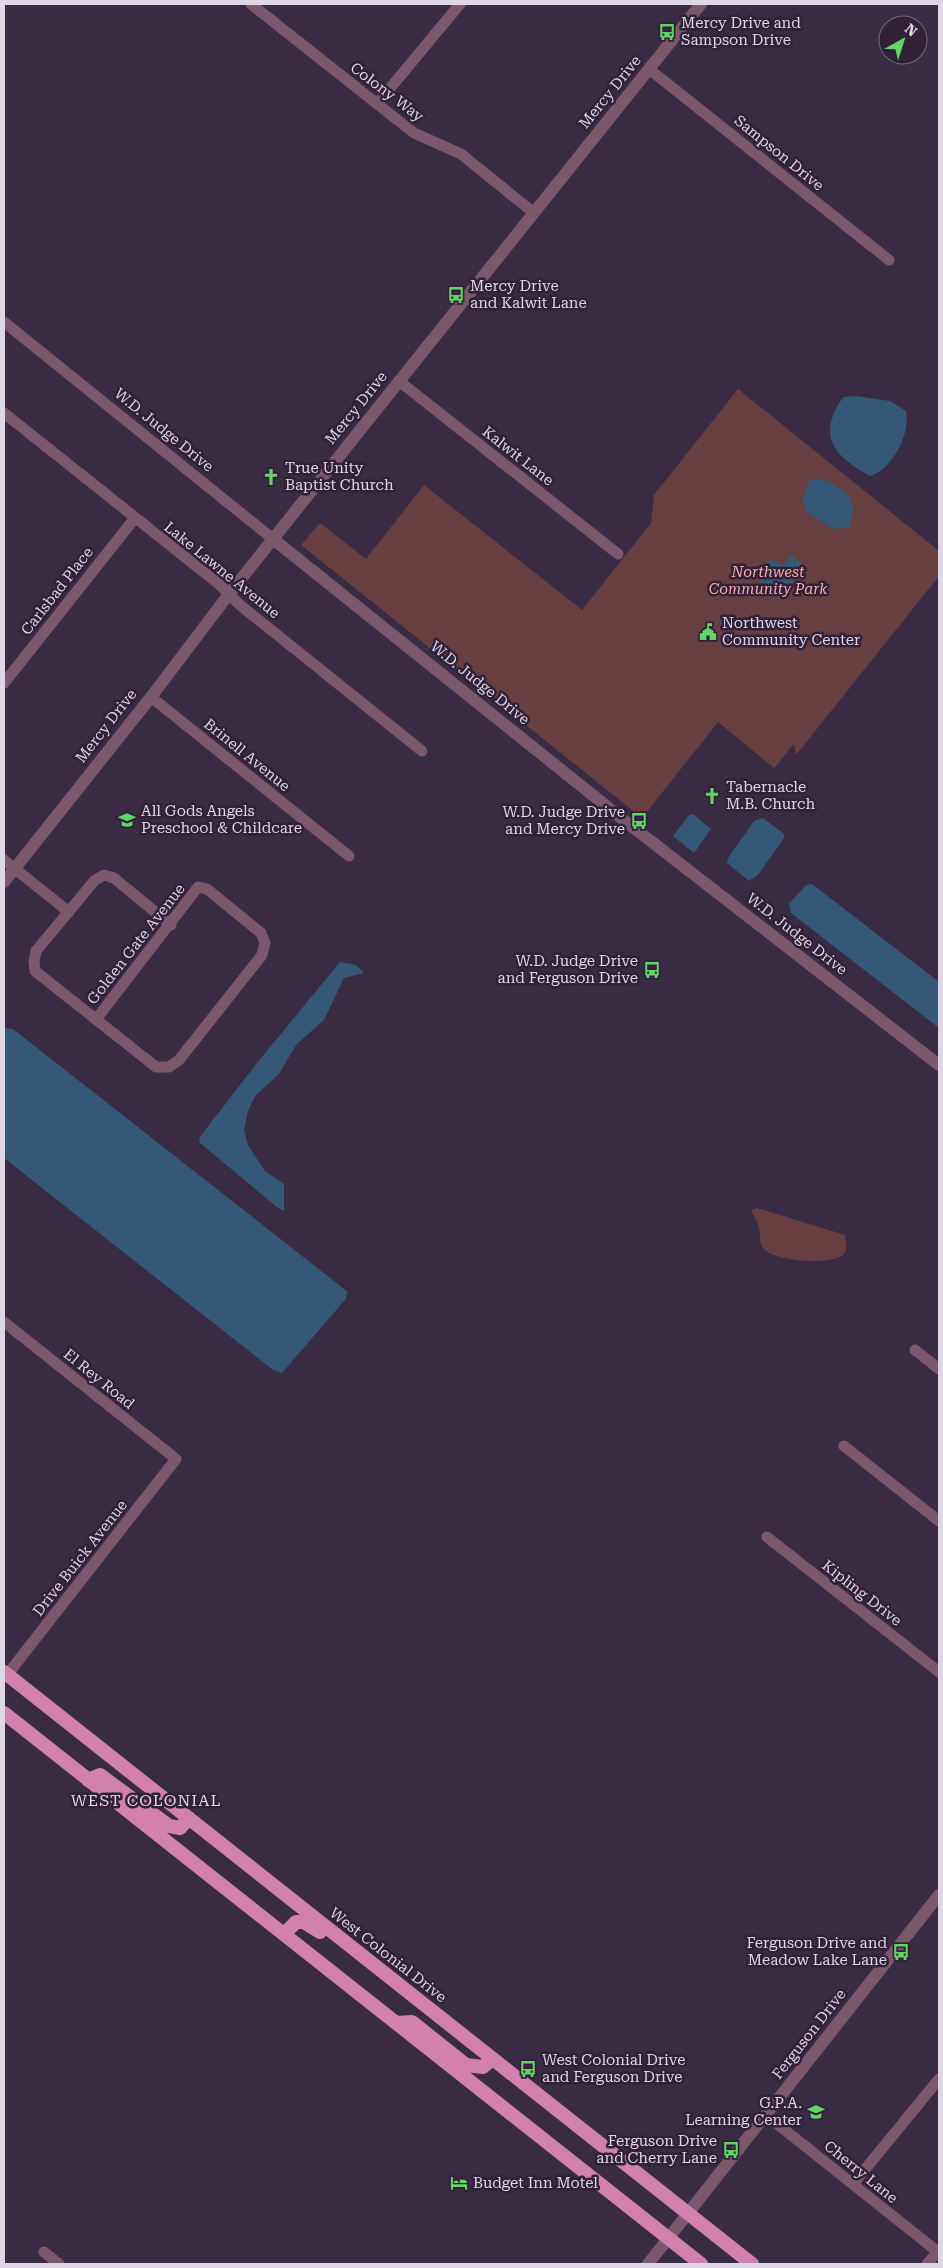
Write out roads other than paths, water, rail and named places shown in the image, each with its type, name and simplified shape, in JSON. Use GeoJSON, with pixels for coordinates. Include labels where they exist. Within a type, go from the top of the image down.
{"type":"FeatureCollection","features":[{"type":"Feature","properties":{"kind":"highway","name":"West Colonial Drive"},"geometry":{"type":"LineString","coordinates":[[6,1673],[752,2264]]}},
{"type":"Feature","properties":{"kind":"highway"},"geometry":{"type":"LineString","coordinates":[[4,1713],[702,2264]]}},
{"type":"Feature","properties":{"kind":"highway"},"geometry":{"type":"LineString","coordinates":[[88,1780],[100,1775],[169,1826],[180,1828],[189,1818]]}},
{"type":"Feature","properties":{"kind":"highway"},"geometry":{"type":"LineString","coordinates":[[284,1934],[296,1922],[304,1922],[368,1969],[381,1970]]}},
{"type":"Feature","properties":{"kind":"highway"},"geometry":{"type":"LineString","coordinates":[[396,2023],[412,2022],[466,2065],[483,2068],[492,2059]]}},
{"type":"Feature","properties":{"kind":"street","name":"Colony Way"},"geometry":{"type":"LineString","coordinates":[[251,4],[414,133],[461,154],[534,213]]}},
{"type":"Feature","properties":{"kind":"street"},"geometry":{"type":"LineString","coordinates":[[377,104],[460,4]]}},
{"type":"Feature","properties":{"kind":"street","name":"Mercy Drive"},"geometry":{"type":"LineString","coordinates":[[4,882],[229,594],[701,4]]}},
{"type":"Feature","properties":{"kind":"street","name":"Sampson Drive"},"geometry":{"type":"LineString","coordinates":[[650,69],[889,260]]}},
{"type":"Feature","properties":{"kind":"street","name":"W.D. Judge Drive"},"geometry":{"type":"LineString","coordinates":[[4,322],[625,821],[939,1065]]}},
{"type":"Feature","properties":{"kind":"street","name":"Kalwit Lane"},"geometry":{"type":"LineString","coordinates":[[399,380],[618,554]]}},
{"type":"Feature","properties":{"kind":"street","name":"Lake Lawne Avenue"},"geometry":{"type":"LineString","coordinates":[[4,413],[422,751]]}},
{"type":"Feature","properties":{"kind":"street","name":"Carlsbad Place"},"geometry":{"type":"LineString","coordinates":[[4,683],[134,518]]}},
{"type":"Feature","properties":{"kind":"street","name":"Brinell Avenue"},"geometry":{"type":"LineString","coordinates":[[150,697],[349,856]]}},
{"type":"Feature","properties":{"kind":"street"},"geometry":{"type":"LineString","coordinates":[[4,860],[69,912]]}},
{"type":"Feature","properties":{"kind":"street"},"geometry":{"type":"LineString","coordinates":[[97,1018],[36,971],[34,962],[36,951],[94,880],[104,875],[114,878],[171,925]]}},
{"type":"Feature","properties":{"kind":"street","name":"Golden Gate Avenue"},"geometry":{"type":"LineString","coordinates":[[198,887],[207,889],[261,933],[265,943],[262,955],[256,963],[179,1060],[169,1067],[156,1066],[97,1018],[171,925],[198,887]]}},
{"type":"Feature","properties":{"kind":"street","name":"El Rey Road"},"geometry":{"type":"LineString","coordinates":[[4,1322],[176,1460]]}},
{"type":"Feature","properties":{"kind":"street"},"geometry":{"type":"LineString","coordinates":[[915,1350],[939,1369]]}},
{"type":"Feature","properties":{"kind":"street"},"geometry":{"type":"LineString","coordinates":[[844,1446],[939,1521]]}},
{"type":"Feature","properties":{"kind":"street","name":"Drive Buick Avenue"},"geometry":{"type":"LineString","coordinates":[[6,1673],[176,1460]]}},
{"type":"Feature","properties":{"kind":"street","name":"Kipling Drive"},"geometry":{"type":"LineString","coordinates":[[767,1537],[939,1672]]}},
{"type":"Feature","properties":{"kind":"street","name":"Ferguson Drive"},"geometry":{"type":"LineString","coordinates":[[648,2264],[939,1895]]}},
{"type":"Feature","properties":{"kind":"street"},"geometry":{"type":"LineString","coordinates":[[853,2184],[939,2078]]}},
{"type":"Feature","properties":{"kind":"street","name":"Cherry Lane"},"geometry":{"type":"LineString","coordinates":[[766,2115],[938,2251]]}},
{"type":"Feature","properties":{"kind":"street"},"geometry":{"type":"LineString","coordinates":[[928,2264],[938,2251]]}},
{"type":"Feature","properties":{"kind":"street"},"geometry":{"type":"LineString","coordinates":[[44,2252],[59,2264]]}},
{"type":"Feature","properties":{"kind":"water"},"geometry":{"type":"Polygon","coordinates":[[[856,396],[890,401],[906,411],[906,430],[898,450],[886,466],[870,476],[857,469],[839,453],[833,444],[830,434],[835,411],[843,397],[856,396]]]}},
{"type":"Feature","properties":{"kind":"water"},"geometry":{"type":"Polygon","coordinates":[[[817,478],[834,485],[849,497],[853,509],[849,527],[833,529],[807,512],[802,500],[810,480],[817,478]]]}},
{"type":"Feature","properties":{"kind":"water"},"geometry":{"type":"Polygon","coordinates":[[[792,555],[805,566],[780,597],[756,577],[771,558],[782,566],[792,555]]]}},
{"type":"Feature","properties":{"kind":"water"},"geometry":{"type":"Polygon","coordinates":[[[693,814],[711,829],[694,853],[673,836],[689,815],[693,814]]]}},
{"type":"Feature","properties":{"kind":"water"},"geometry":{"type":"Polygon","coordinates":[[[763,818],[784,834],[784,838],[758,875],[749,881],[727,863],[728,858],[754,821],[763,818]]]}},
{"type":"Feature","properties":{"kind":"water"},"geometry":{"type":"Polygon","coordinates":[[[812,884],[939,982],[939,1028],[791,913],[789,904],[806,885],[812,884]]]}},
{"type":"Feature","properties":{"kind":"water"},"geometry":{"type":"Polygon","coordinates":[[[340,962],[356,965],[364,973],[344,978],[324,1020],[296,1045],[279,1074],[255,1096],[248,1111],[244,1130],[248,1145],[265,1171],[284,1184],[284,1211],[200,1143],[199,1138],[257,1063],[340,962]]]}},
{"type":"Feature","properties":{"kind":"water"},"geometry":{"type":"Polygon","coordinates":[[[4,1028],[13,1029],[348,1292],[345,1300],[282,1373],[273,1370],[4,1158],[4,1028]]]}},
{"type":"Feature","properties":{"kind":"place","name":"Mercy Drive and Sampson Drive"},"geometry":{"type":"Point","coordinates":[667,32]}},
{"type":"Feature","properties":{"kind":"place","name":"Mercy Drive and Kalwit Lane"},"geometry":{"type":"Point","coordinates":[456,295]}},
{"type":"Feature","properties":{"kind":"place","name":"True Unity Baptist Church"},"geometry":{"type":"Point","coordinates":[271,477]}},
{"type":"Feature","properties":{"kind":"place","name":"Northwest Community Center"},"geometry":{"type":"Point","coordinates":[708,632]}},
{"type":"Feature","properties":{"kind":"place","name":"Tabernacle M.B. Church"},"geometry":{"type":"Point","coordinates":[712,796]}},
{"type":"Feature","properties":{"kind":"place","name":"All Gods Angels Preschool & Childcare"},"geometry":{"type":"Point","coordinates":[127,820]}},
{"type":"Feature","properties":{"kind":"place","name":"W.D. Judge Drive and Mercy Drive"},"geometry":{"type":"Point","coordinates":[639,821]}},
{"type":"Feature","properties":{"kind":"place","name":"W.D. Judge Drive and Ferguson Drive"},"geometry":{"type":"Point","coordinates":[652,970]}},
{"type":"Feature","properties":{"kind":"place","name":"Ferguson Drive and Meadow Lake Lane"},"geometry":{"type":"Point","coordinates":[901,1952]}},
{"type":"Feature","properties":{"kind":"place","name":"West Colonial Drive and Ferguson Drive"},"geometry":{"type":"Point","coordinates":[528,2069]}},
{"type":"Feature","properties":{"kind":"place","name":"G.P.A. Learning Center"},"geometry":{"type":"Point","coordinates":[816,2112]}},
{"type":"Feature","properties":{"kind":"place","name":"Ferguson Drive and Cherry Lane"},"geometry":{"type":"Point","coordinates":[731,2150]}},
{"type":"Feature","properties":{"kind":"place","name":"Budget Inn Motel"},"geometry":{"type":"Point","coordinates":[459,2183]}},
{"type":"Feature","properties":{"kind":"district","name":"WEST COLONIAL"},"geometry":{"type":"Point","coordinates":[146,1800]}},
{"type":"Feature","properties":{"kind":"park label","name":"Northwest Community Park"},"geometry":{"type":"Point","coordinates":[768,580]}}]}
